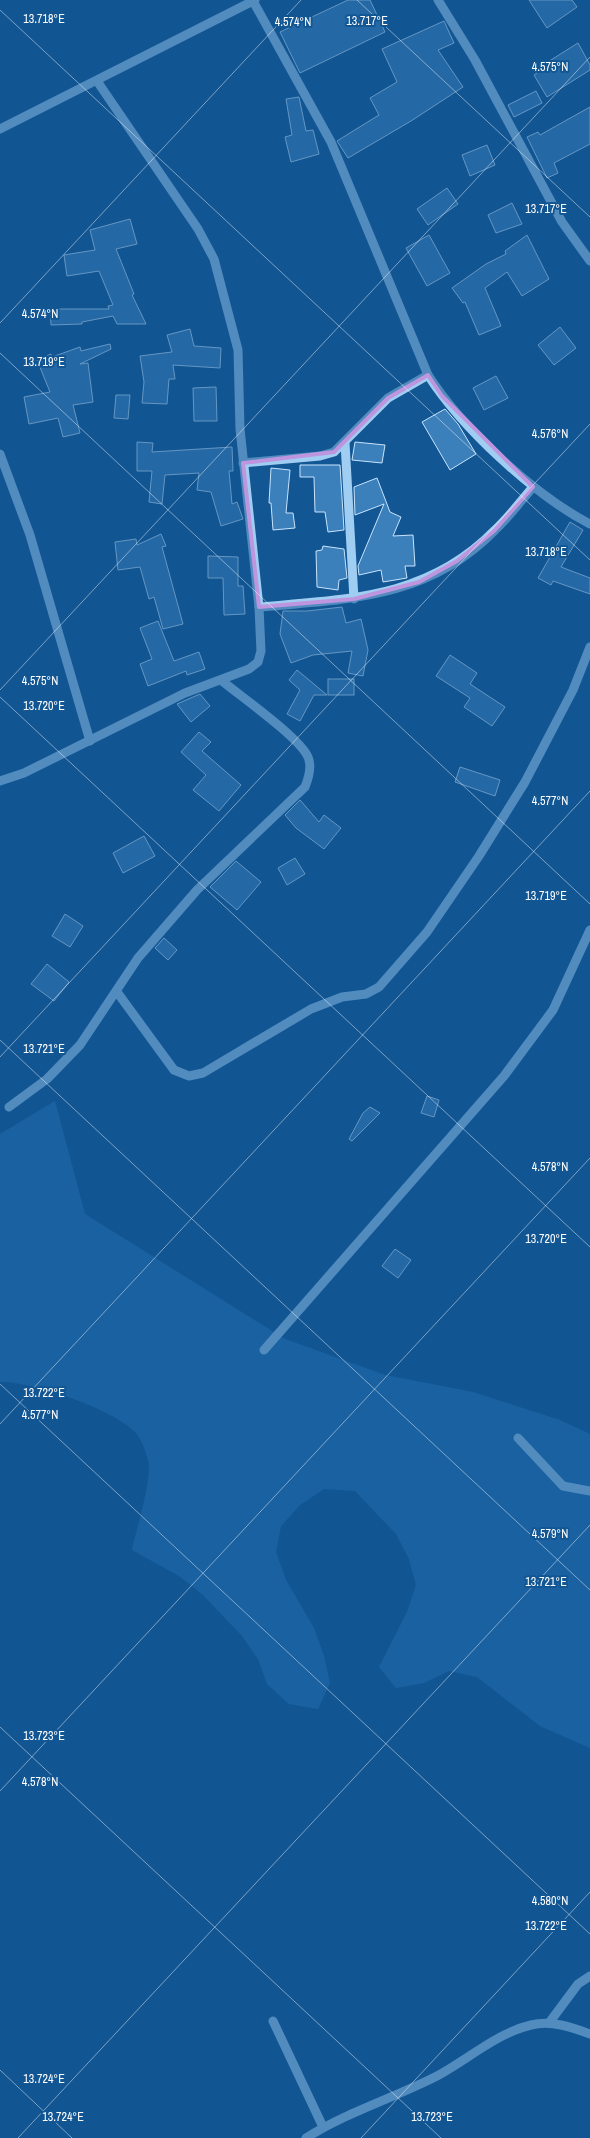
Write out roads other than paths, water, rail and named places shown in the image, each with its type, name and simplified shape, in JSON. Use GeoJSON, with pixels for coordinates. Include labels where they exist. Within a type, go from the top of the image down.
{"type":"FeatureCollection","features":[{"type":"Feature","properties":{"kind":"street"},"geometry":{"type":"LineString","coordinates":[[0,130],[254,0],[331,142],[428,375],[448,404],[533,487],[568,513],[590,524]]}},
{"type":"Feature","properties":{"kind":"street"},"geometry":{"type":"LineString","coordinates":[[438,0],[475,60],[562,222],[590,261]]}},
{"type":"Feature","properties":{"kind":"street"},"geometry":{"type":"LineString","coordinates":[[0,780],[24,774],[185,692],[249,669],[258,662],[261,650],[259,607],[240,429],[238,350],[214,259],[198,229],[97,80]]}},
{"type":"Feature","properties":{"kind":"street"},"geometry":{"type":"LineString","coordinates":[[243,463],[320,456],[334,452],[388,398],[428,375]]}},
{"type":"Feature","properties":{"kind":"street"},"geometry":{"type":"LineString","coordinates":[[345,442],[354,598]]}},
{"type":"Feature","properties":{"kind":"street"},"geometry":{"type":"LineString","coordinates":[[0,454],[30,535],[90,741]]}},
{"type":"Feature","properties":{"kind":"street"},"geometry":{"type":"LineString","coordinates":[[259,607],[354,598],[382,593],[419,582],[457,561],[494,531],[533,487]]}},
{"type":"Feature","properties":{"kind":"street"},"geometry":{"type":"LineString","coordinates":[[117,992],[174,1070],[189,1076],[204,1073],[311,1009],[342,997],[366,994],[379,988],[427,932],[479,856],[525,782],[573,690],[590,647]]}},
{"type":"Feature","properties":{"kind":"street"},"geometry":{"type":"LineString","coordinates":[[9,1107],[47,1079],[80,1045],[138,958],[197,890],[305,787],[310,773],[308,758],[298,742],[221,680]]}},
{"type":"Feature","properties":{"kind":"street"},"geometry":{"type":"LineString","coordinates":[[264,1350],[504,1076],[553,1010],[590,930]]}},
{"type":"Feature","properties":{"kind":"street"},"geometry":{"type":"LineString","coordinates":[[518,1438],[563,1486],[590,1491]]}},
{"type":"Feature","properties":{"kind":"street"},"geometry":{"type":"LineString","coordinates":[[549,2023],[578,1984],[590,1976]]}},
{"type":"Feature","properties":{"kind":"street"},"geometry":{"type":"LineString","coordinates":[[273,2021],[323,2127]]}},
{"type":"Feature","properties":{"kind":"street"},"geometry":{"type":"LineString","coordinates":[[306,2138],[323,2127],[436,2076],[502,2037],[530,2025],[549,2023],[590,2034]]}}]}
